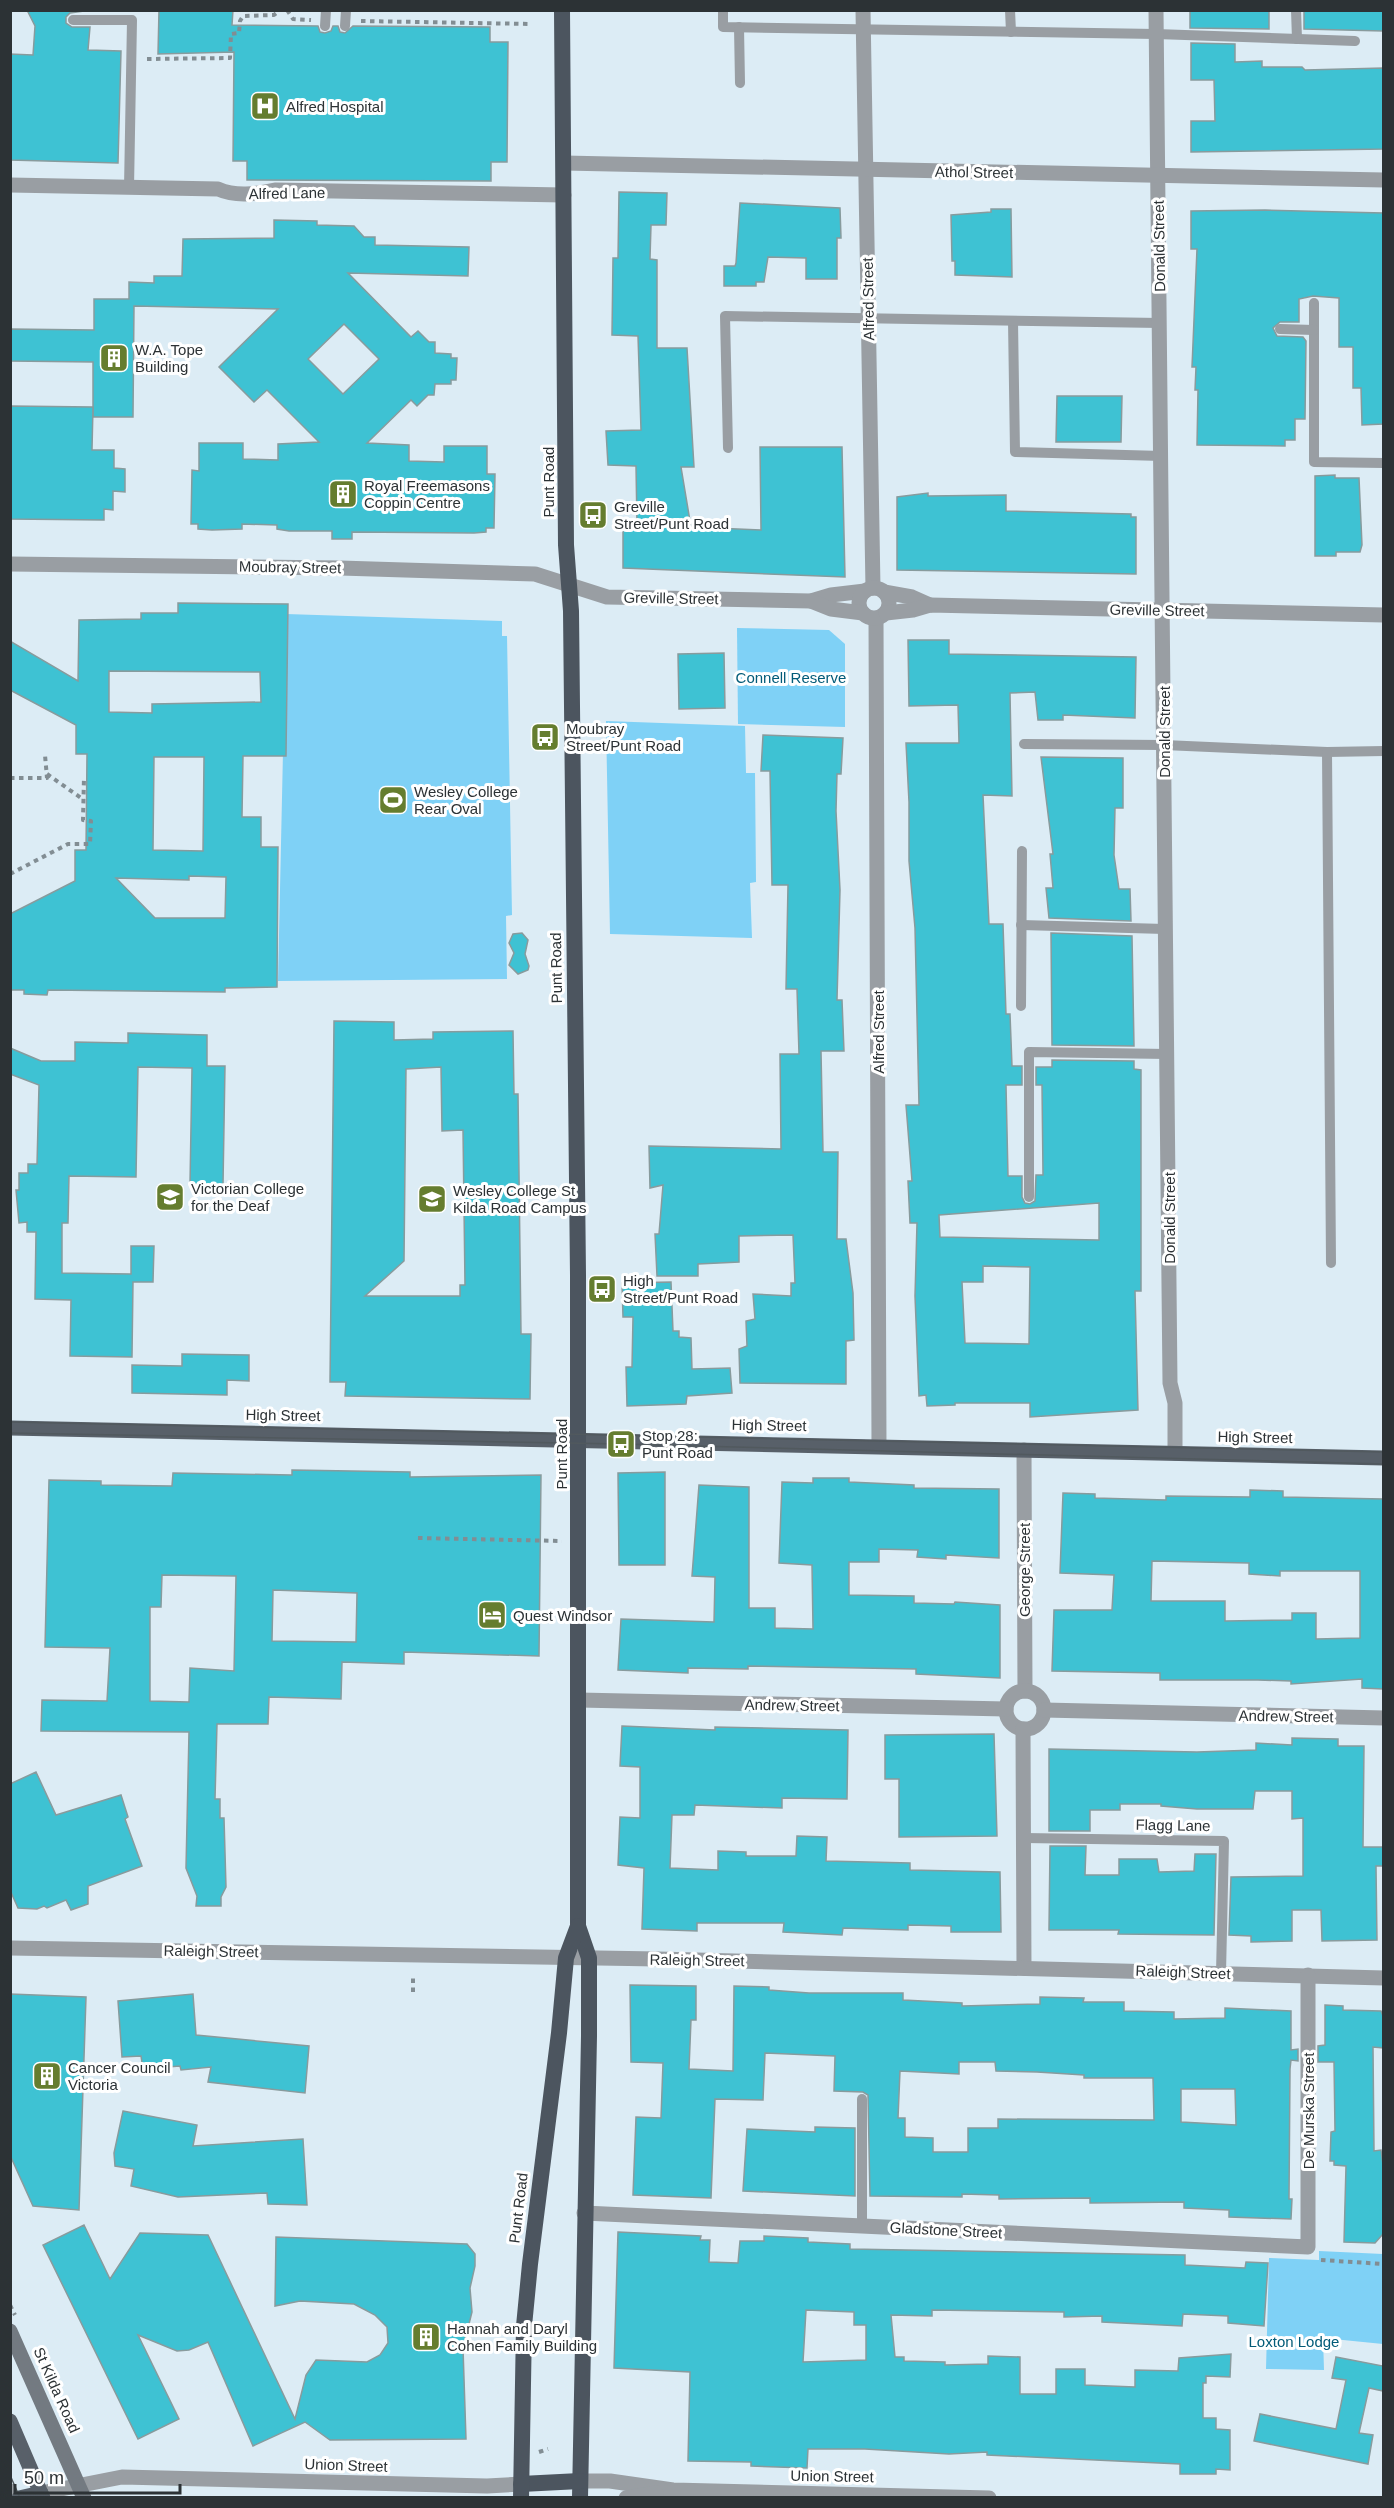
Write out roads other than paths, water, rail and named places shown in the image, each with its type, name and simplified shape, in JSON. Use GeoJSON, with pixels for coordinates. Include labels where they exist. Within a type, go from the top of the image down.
{"type":"FeatureCollection","features":[{"type":"Feature","properties":{"kind":"highway","name":"Punt Road"},"geometry":{"type":"LineString","coordinates":[[562,10],[566,545],[571,619],[579,1439],[578,1926],[589,1958],[580,2489]]}},
{"type":"Feature","properties":{"kind":"highway","name":"Punt Road"},"geometry":{"type":"LineString","coordinates":[[521,2491],[524,2326],[534,2219],[559,2033],[566,1958],[578,1926]]}},
{"type":"Feature","properties":{"kind":"highway","name":"Union Street"},"geometry":{"type":"LineString","coordinates":[[521,2491],[580,2489]]}},
{"type":"Feature","properties":{"kind":"main road","name":"High Street"},"geometry":{"type":"LineString","coordinates":[[10,1428],[1383,1458]]}},
{"type":"Feature","properties":{"kind":"main road","name":"St Kilda Road"},"geometry":{"type":"LineString","coordinates":[[10,2331],[82,2491]]}},
{"type":"Feature","properties":{"kind":"main road"},"geometry":{"type":"LineString","coordinates":[[10,2421],[42,2495]]}},
{"type":"Feature","properties":{"kind":"main road","name":"Union Street"},"geometry":{"type":"LineString","coordinates":[[17,2498],[42,2495]]}},
{"type":"Feature","properties":{"kind":"street","name":"Alfred Street"},"geometry":{"type":"LineString","coordinates":[[863,10],[874,590]]}},
{"type":"Feature","properties":{"kind":"street","name":"Donald Street"},"geometry":{"type":"LineString","coordinates":[[1155,10],[1162,456],[1170,1383],[1176,1403],[1175,1453]]}},
{"type":"Feature","properties":{"kind":"street","name":"Athol Street"},"geometry":{"type":"LineString","coordinates":[[564,164],[1383,180]]}},
{"type":"Feature","properties":{"kind":"street","name":"Alfred Lane"},"geometry":{"type":"LineString","coordinates":[[10,185],[218,189],[228,193],[255,194],[275,190],[564,195]]}},
{"type":"Feature","properties":{"kind":"street","name":"Moubray Street"},"geometry":{"type":"LineString","coordinates":[[10,564],[340,568],[535,574],[569,584]]}},
{"type":"Feature","properties":{"kind":"street","name":"Greville Street"},"geometry":{"type":"LineString","coordinates":[[569,584],[607,597],[811,602],[831,609],[875,615],[913,610],[930,605],[1383,615]]}},
{"type":"Feature","properties":{"kind":"street","name":"Greville Street"},"geometry":{"type":"LineString","coordinates":[[811,602],[831,595],[874,590],[912,597],[930,605]]}},
{"type":"Feature","properties":{"kind":"street"},"geometry":{"type":"LineString","coordinates":[[874,590],[890,605],[875,615],[860,600],[874,590]]}},
{"type":"Feature","properties":{"kind":"street","name":"Alfred Street"},"geometry":{"type":"LineString","coordinates":[[875,615],[879,1446]]}},
{"type":"Feature","properties":{"kind":"street","name":"George Street"},"geometry":{"type":"LineString","coordinates":[[1024,1450],[1024,1691]]}},
{"type":"Feature","properties":{"kind":"street"},"geometry":{"type":"LineString","coordinates":[[1030,1691],[1040,1699],[1044,1710],[1035,1726],[1023,1729],[1009,1720],[1005,1709],[1013,1694],[1030,1691]]}},
{"type":"Feature","properties":{"kind":"street","name":"Andrew Street"},"geometry":{"type":"LineString","coordinates":[[579,1700],[1005,1709]]}},
{"type":"Feature","properties":{"kind":"street","name":"Andrew Street"},"geometry":{"type":"LineString","coordinates":[[1044,1710],[1383,1718]]}},
{"type":"Feature","properties":{"kind":"street"},"geometry":{"type":"LineString","coordinates":[[1023,1729],[1024,1968]]}},
{"type":"Feature","properties":{"kind":"street","name":"Raleigh Street"},"geometry":{"type":"LineString","coordinates":[[10,1948],[589,1958],[1383,1978]]}},
{"type":"Feature","properties":{"kind":"street","name":"De Murska Street"},"geometry":{"type":"LineString","coordinates":[[1308,1975],[1308,2247]]}},
{"type":"Feature","properties":{"kind":"street","name":"Gladstone Street"},"geometry":{"type":"LineString","coordinates":[[584,2213],[1308,2247]]}},
{"type":"Feature","properties":{"kind":"street","name":"Union Street"},"geometry":{"type":"LineString","coordinates":[[42,2495],[82,2491],[122,2477],[487,2486],[521,2491]]}},
{"type":"Feature","properties":{"kind":"street","name":"Union Street"},"geometry":{"type":"LineString","coordinates":[[580,2489],[610,2481],[673,2490],[989,2498]]}},
{"type":"Feature","properties":{"kind":"street","name":"Union Street"},"geometry":{"type":"LineString","coordinates":[[626,2498],[673,2490]]}},
{"type":"Feature","properties":{"kind":"lane"},"geometry":{"type":"LineString","coordinates":[[723,10],[723,27],[1156,34],[1355,41]]}},
{"type":"Feature","properties":{"kind":"lane"},"geometry":{"type":"LineString","coordinates":[[1010,10],[1011,32]]}},
{"type":"Feature","properties":{"kind":"lane"},"geometry":{"type":"LineString","coordinates":[[1296,10],[1297,39]]}},
{"type":"Feature","properties":{"kind":"lane"},"geometry":{"type":"LineString","coordinates":[[73,20],[132,20],[129,188]]}},
{"type":"Feature","properties":{"kind":"lane"},"geometry":{"type":"LineString","coordinates":[[739,27],[740,83]]}},
{"type":"Feature","properties":{"kind":"lane"},"geometry":{"type":"LineString","coordinates":[[1314,303],[1314,462],[1383,463]]}},
{"type":"Feature","properties":{"kind":"lane"},"geometry":{"type":"LineString","coordinates":[[728,448],[725,316],[1160,322]]}},
{"type":"Feature","properties":{"kind":"lane"},"geometry":{"type":"LineString","coordinates":[[1013,321],[1015,452],[1162,456]]}},
{"type":"Feature","properties":{"kind":"lane"},"geometry":{"type":"LineString","coordinates":[[1280,329],[1314,330]]}},
{"type":"Feature","properties":{"kind":"lane"},"geometry":{"type":"LineString","coordinates":[[1024,744],[1164,745],[1327,752],[1383,751]]}},
{"type":"Feature","properties":{"kind":"lane"},"geometry":{"type":"LineString","coordinates":[[1327,752],[1331,1263]]}},
{"type":"Feature","properties":{"kind":"lane"},"geometry":{"type":"LineString","coordinates":[[1021,1006],[1022,851]]}},
{"type":"Feature","properties":{"kind":"lane"},"geometry":{"type":"LineString","coordinates":[[1022,926],[1165,929]]}},
{"type":"Feature","properties":{"kind":"lane"},"geometry":{"type":"LineString","coordinates":[[1029,1197],[1029,1052],[1168,1054]]}},
{"type":"Feature","properties":{"kind":"lane","name":"Flagg Lane"},"geometry":{"type":"LineString","coordinates":[[1024,1838],[1224,1841],[1221,1973]]}},
{"type":"Feature","properties":{"kind":"lane"},"geometry":{"type":"LineString","coordinates":[[862,2099],[862,2227]]}},
{"type":"Feature","properties":{"kind":"lane"},"geometry":{"type":"LineString","coordinates":[[10,2488],[17,2498]]}},
{"type":"Feature","properties":{"kind":"tram line"},"geometry":{"type":"LineString","coordinates":[[10,1422],[1384,1452]]}},
{"type":"Feature","properties":{"kind":"tram line"},"geometry":{"type":"LineString","coordinates":[[10,1433],[621,1444],[1384,1464]]}},
{"type":"Feature","properties":{"kind":"tram line"},"geometry":{"type":"LineString","coordinates":[[10,2475],[20,2498]]}},
{"type":"Feature","properties":{"kind":"place","name":"Alfred Hospital"},"geometry":{"type":"Point","coordinates":[265,106]}},
{"type":"Feature","properties":{"kind":"place","name":"W.A. Tope Building"},"geometry":{"type":"Point","coordinates":[114,358]}},
{"type":"Feature","properties":{"kind":"place","name":"Royal Freemasons Coppin Centre"},"geometry":{"type":"Point","coordinates":[343,494]}},
{"type":"Feature","properties":{"kind":"place","name":"Greville Street/Punt Road"},"geometry":{"type":"Point","coordinates":[593,515]}},
{"type":"Feature","properties":{"kind":"place","name":"Moubray Street/Punt Road"},"geometry":{"type":"Point","coordinates":[545,737]}},
{"type":"Feature","properties":{"kind":"place","name":"Wesley College Rear Oval"},"geometry":{"type":"Point","coordinates":[393,800]}},
{"type":"Feature","properties":{"kind":"place","name":"Victorian College for the Deaf"},"geometry":{"type":"Point","coordinates":[170,1197]}},
{"type":"Feature","properties":{"kind":"place","name":"Wesley College St Kilda Road Campus"},"geometry":{"type":"Point","coordinates":[432,1199]}},
{"type":"Feature","properties":{"kind":"place","name":"High Street/Punt Road"},"geometry":{"type":"Point","coordinates":[602,1289]}},
{"type":"Feature","properties":{"kind":"place","name":"Stop 28: Punt Road"},"geometry":{"type":"Point","coordinates":[621,1444]}},
{"type":"Feature","properties":{"kind":"place","name":"Quest Windsor"},"geometry":{"type":"Point","coordinates":[492,1615]}},
{"type":"Feature","properties":{"kind":"place","name":"Cancer Council Victoria"},"geometry":{"type":"Point","coordinates":[47,2076]}},
{"type":"Feature","properties":{"kind":"place","name":"Hannah and Daryl Cohen Family Building"},"geometry":{"type":"Point","coordinates":[426,2337]}},
{"type":"Feature","properties":{"kind":"park label","name":"Connell Reserve"},"geometry":{"type":"Point","coordinates":[791,677]}},
{"type":"Feature","properties":{"kind":"park label","name":"Loxton Lodge"},"geometry":{"type":"Point","coordinates":[1294,2341]}}]}
